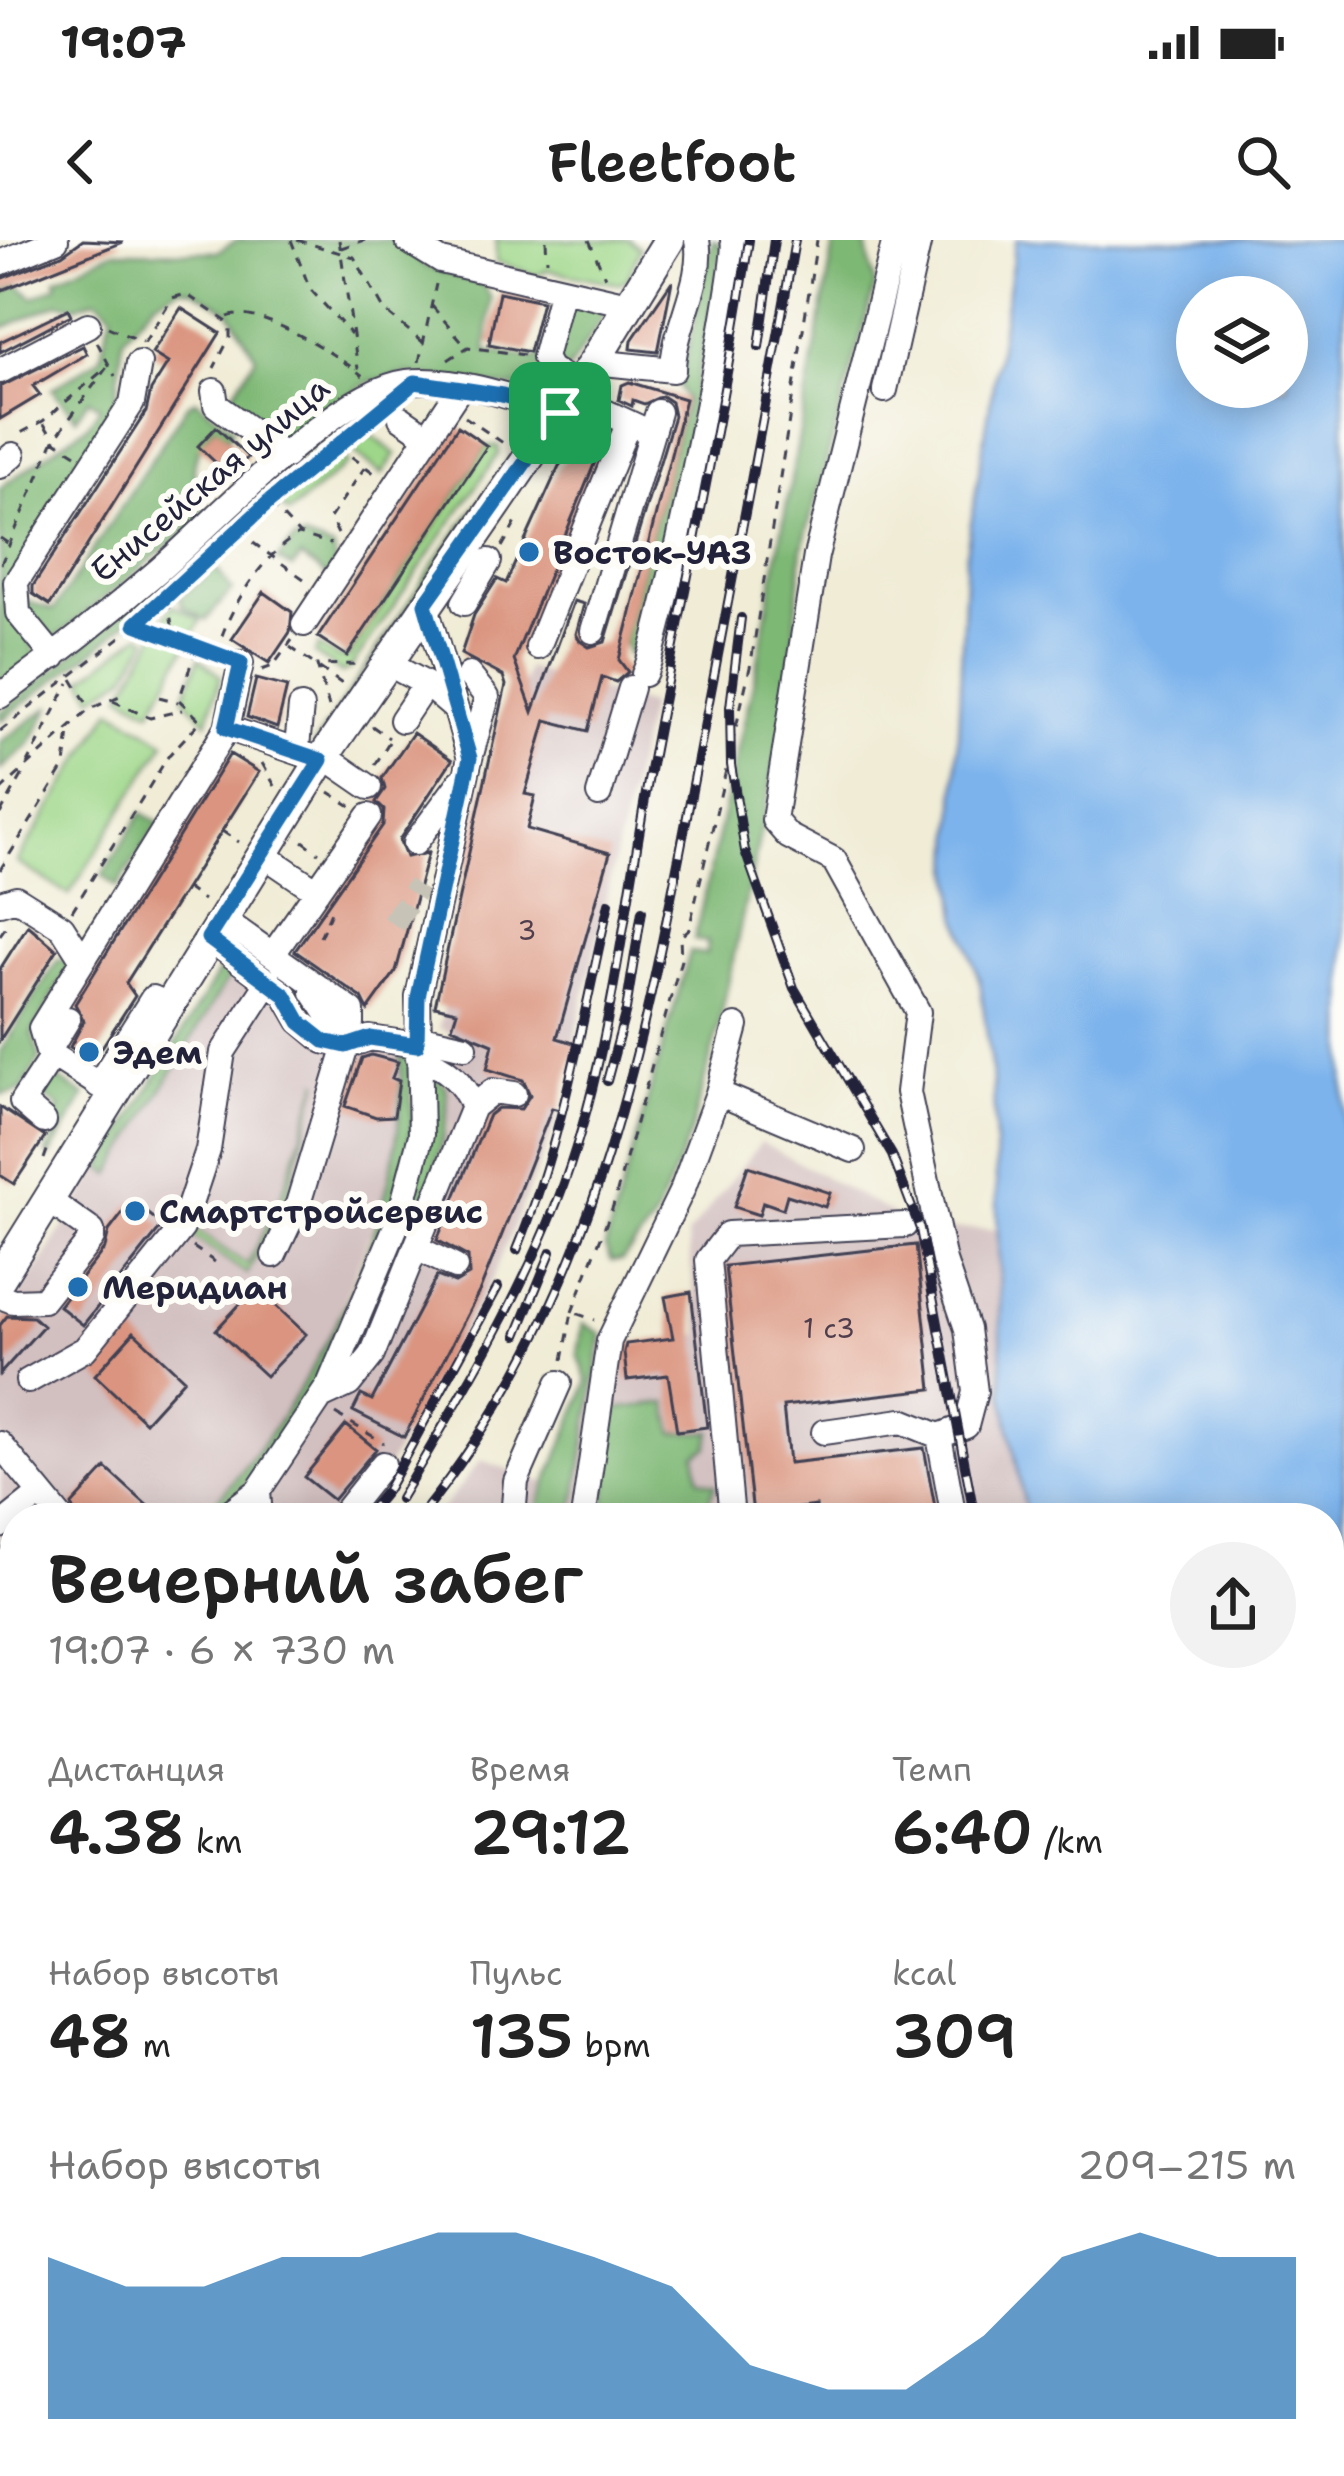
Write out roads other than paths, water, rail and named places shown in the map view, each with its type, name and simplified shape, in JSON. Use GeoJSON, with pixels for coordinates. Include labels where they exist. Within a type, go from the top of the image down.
{"type":"FeatureCollection","features":[{"type":"Feature","properties":{"kind":"main road"},"geometry":{"type":"LineString","coordinates":[[6,1259],[51,1202],[107,1090],[169,1005],[254,850],[373,663],[425,604],[486,559],[624,303],[669,240]]}},
{"type":"Feature","properties":{"kind":"street"},"geometry":{"type":"LineString","coordinates":[[0,263],[56,240]]}},
{"type":"Feature","properties":{"kind":"street"},"geometry":{"type":"LineString","coordinates":[[598,794],[659,626],[701,429],[733,240]]}},
{"type":"Feature","properties":{"kind":"street"},"geometry":{"type":"LineString","coordinates":[[885,390],[885,332],[895,240]]}},
{"type":"Feature","properties":{"kind":"street"},"geometry":{"type":"LineString","coordinates":[[824,1432],[902,1421],[940,1436],[966,1426],[975,1392],[968,1329],[944,1261],[908,1092],[918,1012],[834,860],[788,836],[774,820],[774,796],[795,704],[816,556],[885,332],[920,240]]}},
{"type":"Feature","properties":{"kind":"street"},"geometry":{"type":"LineString","coordinates":[[412,242],[441,262],[553,280],[624,303]]}},
{"type":"Feature","properties":{"kind":"street"},"geometry":{"type":"LineString","coordinates":[[576,389],[674,370],[674,342],[696,251]]}},
{"type":"Feature","properties":{"kind":"street"},"geometry":{"type":"LineString","coordinates":[[670,297],[696,251]]}},
{"type":"Feature","properties":{"kind":"street"},"geometry":{"type":"LineString","coordinates":[[553,280],[544,358],[550,369],[628,424],[655,423],[593,631]]}},
{"type":"Feature","properties":{"kind":"street"},"geometry":{"type":"LineString","coordinates":[[0,371],[93,336]]}},
{"type":"Feature","properties":{"kind":"street"},"geometry":{"type":"LineString","coordinates":[[54,657],[18,613],[16,582],[136,391],[140,354]]}},
{"type":"Feature","properties":{"kind":"street","name":"Енисейская улица"},"geometry":{"type":"LineString","coordinates":[[0,696],[54,657],[286,457],[367,380],[460,388],[576,389]]}},
{"type":"Feature","properties":{"kind":"street"},"geometry":{"type":"LineString","coordinates":[[304,624],[460,388]]}},
{"type":"Feature","properties":{"kind":"street"},"geometry":{"type":"LineString","coordinates":[[214,391],[216,405],[286,457]]}},
{"type":"Feature","properties":{"kind":"street"},"geometry":{"type":"LineString","coordinates":[[401,418],[428,436]]}},
{"type":"Feature","properties":{"kind":"street"},"geometry":{"type":"LineString","coordinates":[[538,646],[628,424]]}},
{"type":"Feature","properties":{"kind":"street"},"geometry":{"type":"LineString","coordinates":[[464,603],[486,559]]}},
{"type":"Feature","properties":{"kind":"street"},"geometry":{"type":"LineString","coordinates":[[416,843],[469,765],[425,604]]}},
{"type":"Feature","properties":{"kind":"street"},"geometry":{"type":"LineString","coordinates":[[107,1090],[50,1054],[41,1043],[41,1028],[226,728],[229,659]]}},
{"type":"Feature","properties":{"kind":"street"},"geometry":{"type":"LineString","coordinates":[[373,663],[426,684],[453,707]]}},
{"type":"Feature","properties":{"kind":"street"},"geometry":{"type":"LineString","coordinates":[[241,1503],[258,1490],[323,1396],[412,1178],[421,1135],[417,1046],[421,924],[448,849],[487,697],[469,675]]}},
{"type":"Feature","properties":{"kind":"street"},"geometry":{"type":"LineString","coordinates":[[402,720],[426,684]]}},
{"type":"Feature","properties":{"kind":"street"},"geometry":{"type":"LineString","coordinates":[[301,707],[314,754]]}},
{"type":"Feature","properties":{"kind":"street"},"geometry":{"type":"LineString","coordinates":[[226,728],[314,754],[367,785]]}},
{"type":"Feature","properties":{"kind":"street"},"geometry":{"type":"LineString","coordinates":[[273,954],[368,817]]}},
{"type":"Feature","properties":{"kind":"street"},"geometry":{"type":"LineString","coordinates":[[419,886],[448,849]]}},
{"type":"Feature","properties":{"kind":"street"},"geometry":{"type":"LineString","coordinates":[[254,850],[317,891]]}},
{"type":"Feature","properties":{"kind":"street"},"geometry":{"type":"LineString","coordinates":[[0,903],[16,898],[62,927],[82,960]]}},
{"type":"Feature","properties":{"kind":"street"},"geometry":{"type":"LineString","coordinates":[[213,920],[273,954],[352,1011],[352,1024],[334,1024],[314,992]]}},
{"type":"Feature","properties":{"kind":"street"},"geometry":{"type":"LineString","coordinates":[[213,920],[311,1033],[346,1046],[370,1038],[466,1047]]}},
{"type":"Feature","properties":{"kind":"street"},"geometry":{"type":"LineString","coordinates":[[28,1381],[85,1349],[182,1228],[208,1150],[223,1052],[269,981]]}},
{"type":"Feature","properties":{"kind":"street"},"geometry":{"type":"LineString","coordinates":[[44,1121],[22,1102],[68,1019]]}},
{"type":"Feature","properties":{"kind":"street"},"geometry":{"type":"LineString","coordinates":[[585,1503],[614,1327],[683,1188],[718,1093],[736,1026]]}},
{"type":"Feature","properties":{"kind":"street"},"geometry":{"type":"LineString","coordinates":[[274,1255],[298,1204],[346,1046]]}},
{"type":"Feature","properties":{"kind":"street"},"geometry":{"type":"LineString","coordinates":[[417,1046],[459,1080],[473,1107]]}},
{"type":"Feature","properties":{"kind":"street"},"geometry":{"type":"LineString","coordinates":[[323,1396],[363,1371],[418,1249],[473,1107],[493,1091],[514,1094]]}},
{"type":"Feature","properties":{"kind":"street"},"geometry":{"type":"LineString","coordinates":[[718,1093],[853,1150]]}},
{"type":"Feature","properties":{"kind":"street"},"geometry":{"type":"LineString","coordinates":[[0,1296],[43,1300],[92,1238],[92,1231],[51,1202]]}},
{"type":"Feature","properties":{"kind":"street"},"geometry":{"type":"LineString","coordinates":[[730,1503],[710,1298],[708,1260],[715,1246],[728,1234],[905,1225]]}},
{"type":"Feature","properties":{"kind":"street"},"geometry":{"type":"LineString","coordinates":[[418,1249],[455,1267]]}},
{"type":"Feature","properties":{"kind":"street"},"geometry":{"type":"LineString","coordinates":[[515,1503],[519,1470],[559,1383]]}},
{"type":"Feature","properties":{"kind":"street"},"geometry":{"type":"LineString","coordinates":[[940,1436],[951,1503]]}},
{"type":"Feature","properties":{"kind":"street"},"geometry":{"type":"LineString","coordinates":[[0,1444],[48,1503]]}},
{"type":"Feature","properties":{"kind":"street"},"geometry":{"type":"LineString","coordinates":[[352,1503],[383,1464]]}},
{"type":"Feature","properties":{"kind":"street"},"geometry":{"type":"LineString","coordinates":[[258,1490],[259,1503]]}},
{"type":"Feature","properties":{"kind":"street"},"geometry":{"type":"LineString","coordinates":[[29,1503],[40,1494]]}},
{"type":"Feature","properties":{"kind":"water"},"geometry":{"type":"Polygon","coordinates":[[[1016,240],[1344,240],[1344,1503],[1024,1503],[1003,1394],[993,1081],[980,982],[958,916],[952,869],[966,554],[1016,240]]]}},
{"type":"Feature","properties":{"kind":"tunnel"},"geometry":{"type":"LineString","coordinates":[[393,924],[419,886]]}},
{"type":"Feature","properties":{"kind":"railway"},"geometry":{"type":"LineString","coordinates":[[400,1499],[523,1279],[575,1152],[613,992],[749,240]]}},
{"type":"Feature","properties":{"kind":"railway"},"geometry":{"type":"LineString","coordinates":[[759,347],[774,240]]}},
{"type":"Feature","properties":{"kind":"railway"},"geometry":{"type":"LineString","coordinates":[[430,1503],[482,1431],[533,1342],[574,1251],[635,1061],[678,862],[795,240]]}},
{"type":"Feature","properties":{"kind":"railway"},"geometry":{"type":"LineString","coordinates":[[741,618],[730,707],[731,765],[745,851],[794,988],[892,1155],[920,1229],[972,1503]]}},
{"type":"Feature","properties":{"kind":"railway"},"geometry":{"type":"LineString","coordinates":[[517,1250],[559,1122],[609,903]]}},
{"type":"Feature","properties":{"kind":"railway"},"geometry":{"type":"LineString","coordinates":[[607,1081],[626,1010],[642,911]]}},
{"type":"Feature","properties":{"kind":"railway"},"geometry":{"type":"LineString","coordinates":[[517,1335],[551,1252]]}},
{"type":"Feature","properties":{"kind":"railway"},"geometry":{"type":"LineString","coordinates":[[376,1503],[498,1287]]}},
{"type":"Feature","properties":{"kind":"place","name":"Восток-УАЗ"},"geometry":{"type":"Point","coordinates":[529,552]}},
{"type":"Feature","properties":{"kind":"place","name":"Эдем"},"geometry":{"type":"Point","coordinates":[89,1052]}},
{"type":"Feature","properties":{"kind":"place","name":"Смартстройсервис"},"geometry":{"type":"Point","coordinates":[135,1211]}},
{"type":"Feature","properties":{"kind":"place","name":"Меридиан"},"geometry":{"type":"Point","coordinates":[78,1287]}}]}
